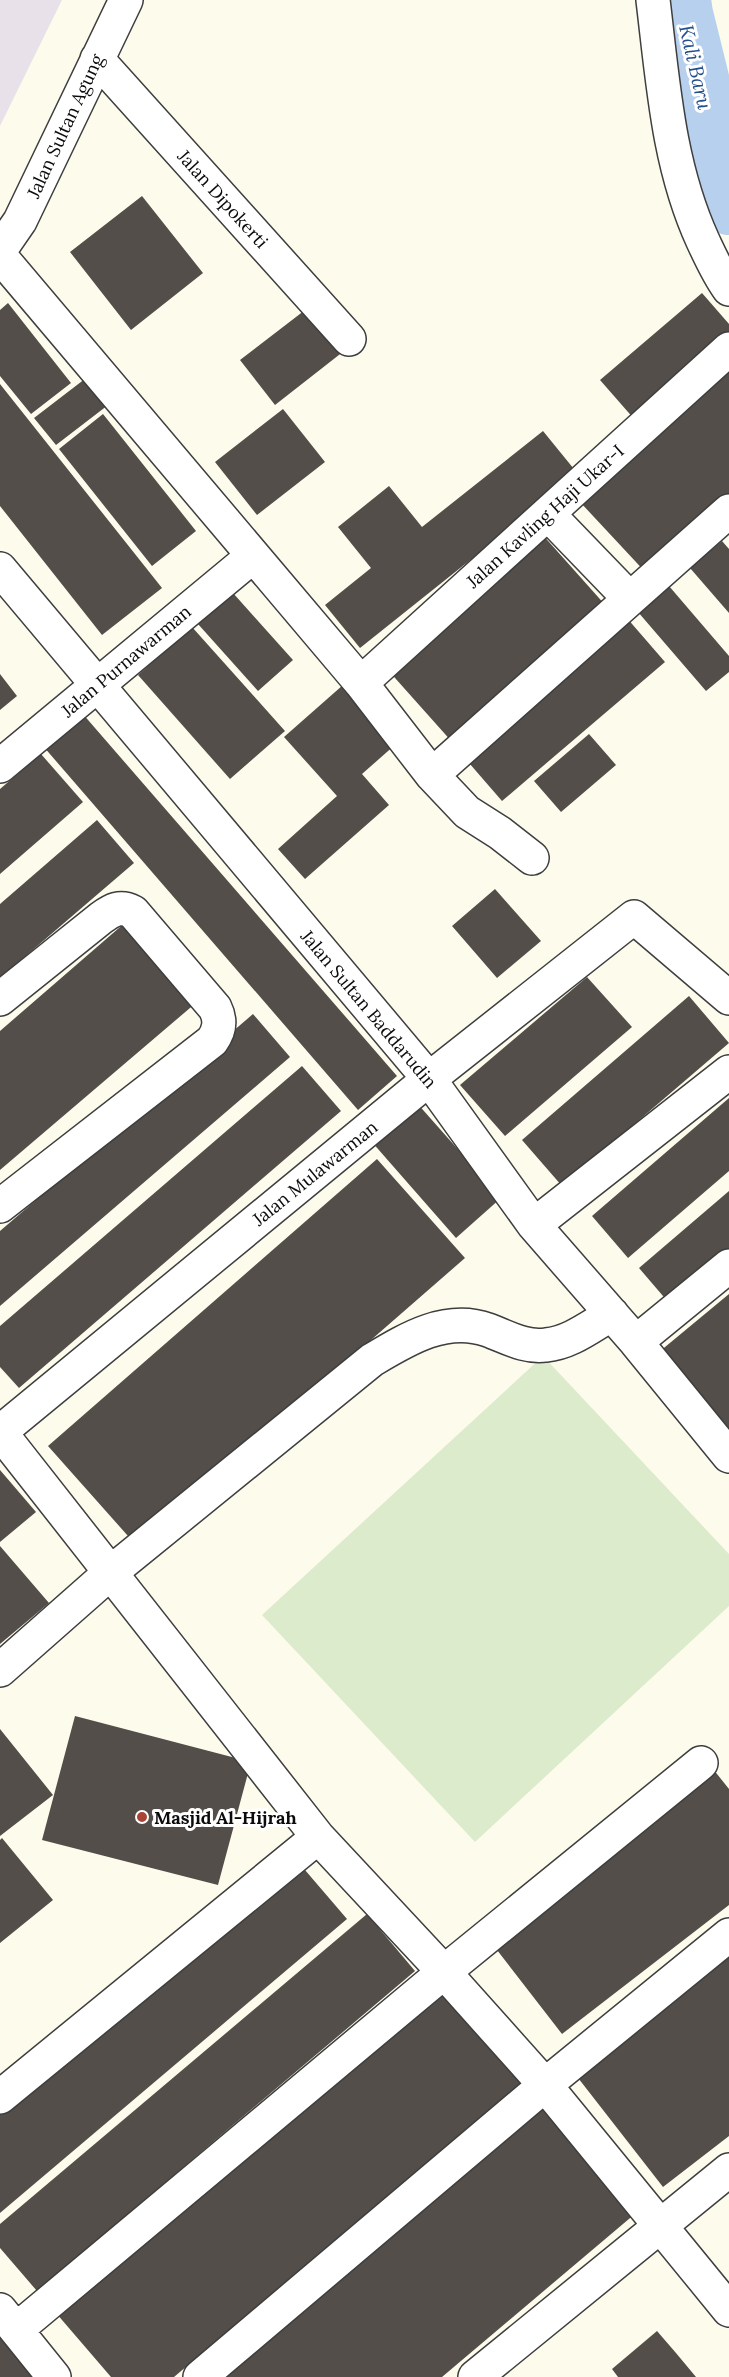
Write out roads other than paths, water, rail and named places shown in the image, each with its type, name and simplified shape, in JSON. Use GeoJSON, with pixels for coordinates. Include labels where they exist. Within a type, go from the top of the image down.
{"type":"FeatureCollection","features":[{"type":"Feature","properties":{"kind":"street","name":"Jalan Sultan Agung"},"geometry":{"type":"LineString","coordinates":[[0,250],[20,221],[126,0]]}},
{"type":"Feature","properties":{"kind":"street"},"geometry":{"type":"LineString","coordinates":[[653,0],[674,159],[689,212],[719,276],[729,289]]}},
{"type":"Feature","properties":{"kind":"street","name":"Jalan Dipokerti"},"geometry":{"type":"LineString","coordinates":[[97,59],[349,339]]}},
{"type":"Feature","properties":{"kind":"street"},"geometry":{"type":"LineString","coordinates":[[0,256],[361,682],[432,775],[467,812],[500,833],[532,858]]}},
{"type":"Feature","properties":{"kind":"street","name":"Jalan Kavling Haji Ukar-I"},"geometry":{"type":"LineString","coordinates":[[361,682],[729,349]]}},
{"type":"Feature","properties":{"kind":"street"},"geometry":{"type":"LineString","coordinates":[[432,775],[729,511]]}},
{"type":"Feature","properties":{"kind":"street"},"geometry":{"type":"LineString","coordinates":[[548,514],[630,599]]}},
{"type":"Feature","properties":{"kind":"street","name":"Jalan Purnawarman"},"geometry":{"type":"LineString","coordinates":[[0,766],[253,556]]}},
{"type":"Feature","properties":{"kind":"street","name":"Jalan Sultan Baddarudin"},"geometry":{"type":"LineString","coordinates":[[0,569],[429,1079],[534,1225],[636,1342],[729,1456]]}},
{"type":"Feature","properties":{"kind":"street"},"geometry":{"type":"LineString","coordinates":[[0,999],[101,918],[113,910],[122,908],[134,912],[215,1008],[219,1019],[219,1027],[212,1041],[0,1206]]}},
{"type":"Feature","properties":{"kind":"street","name":"Jalan Mulawarman"},"geometry":{"type":"LineString","coordinates":[[0,1432],[429,1079],[634,917],[729,998]]}},
{"type":"Feature","properties":{"kind":"street"},"geometry":{"type":"LineString","coordinates":[[534,1225],[729,1072]]}},
{"type":"Feature","properties":{"kind":"street"},"geometry":{"type":"LineString","coordinates":[[636,1342],[729,1266]]}},
{"type":"Feature","properties":{"kind":"street"},"geometry":{"type":"LineString","coordinates":[[0,1670],[110,1573],[372,1360],[401,1342],[448,1325],[486,1329],[521,1343],[545,1346],[568,1340],[612,1314]]}},
{"type":"Feature","properties":{"kind":"street"},"geometry":{"type":"LineString","coordinates":[[0,1432],[318,1837],[545,2085],[729,2310]]}},
{"type":"Feature","properties":{"kind":"street"},"geometry":{"type":"LineString","coordinates":[[54,2377],[8,2320],[444,1972],[701,1763]]}},
{"type":"Feature","properties":{"kind":"street"},"geometry":{"type":"LineString","coordinates":[[0,2097],[318,1837]]}},
{"type":"Feature","properties":{"kind":"street"},"geometry":{"type":"LineString","coordinates":[[200,2377],[545,2085],[729,1935]]}},
{"type":"Feature","properties":{"kind":"street"},"geometry":{"type":"LineString","coordinates":[[475,2377],[729,2170]]}},
{"type":"Feature","properties":{"kind":"waterway","name":"Kali Baru"},"geometry":{"type":"LineString","coordinates":[[680,0],[729,204]]}},
{"type":"Feature","properties":{"kind":"place","name":"Masjid Al-Hijrah"},"geometry":{"type":"Point","coordinates":[142,1817]}}]}
